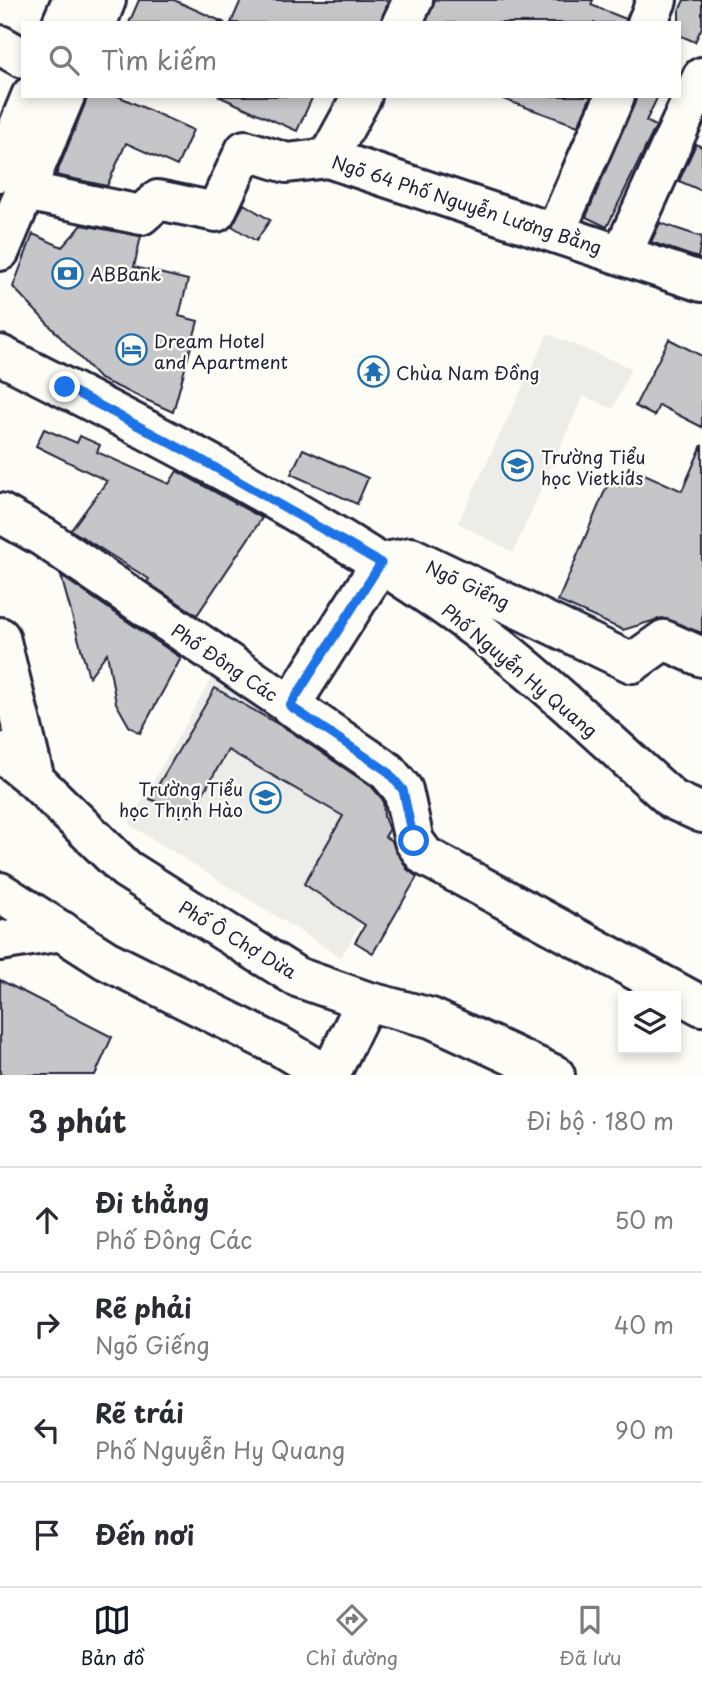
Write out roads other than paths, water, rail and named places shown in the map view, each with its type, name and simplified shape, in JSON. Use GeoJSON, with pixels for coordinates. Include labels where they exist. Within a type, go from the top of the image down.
{"type":"FeatureCollection","features":[{"type":"Feature","properties":{"kind":"street"},"geometry":{"type":"LineString","coordinates":[[63,21],[72,0]]}},
{"type":"Feature","properties":{"kind":"street"},"geometry":{"type":"LineString","coordinates":[[98,21],[106,0]]}},
{"type":"Feature","properties":{"kind":"street"},"geometry":{"type":"LineString","coordinates":[[403,21],[413,0]]}},
{"type":"Feature","properties":{"kind":"street"},"geometry":{"type":"LineString","coordinates":[[648,21],[657,0]]}},
{"type":"Feature","properties":{"kind":"street"},"geometry":{"type":"LineString","coordinates":[[0,45],[21,57]]}},
{"type":"Feature","properties":{"kind":"street"},"geometry":{"type":"LineString","coordinates":[[622,254],[702,77]]}},
{"type":"Feature","properties":{"kind":"street"},"geometry":{"type":"LineString","coordinates":[[0,251],[31,98]]}},
{"type":"Feature","properties":{"kind":"street"},"geometry":{"type":"LineString","coordinates":[[13,180],[64,98]]}},
{"type":"Feature","properties":{"kind":"street"},"geometry":{"type":"LineString","coordinates":[[328,158],[361,98]]}},
{"type":"Feature","properties":{"kind":"street"},"geometry":{"type":"LineString","coordinates":[[556,231],[614,98]]}},
{"type":"Feature","properties":{"kind":"street","name":"Ngõ 64 Phố Nguyễn Lương Bằng"},"geometry":{"type":"LineString","coordinates":[[13,180],[44,195],[141,215],[158,200],[216,212],[245,150],[287,163],[328,158],[556,231],[702,282]]}},
{"type":"Feature","properties":{"kind":"street","name":"Phố Nguyễn Hy Quang"},"geometry":{"type":"LineString","coordinates":[[0,355],[195,456],[381,563],[463,619],[673,800],[702,813]]}},
{"type":"Feature","properties":{"kind":"street","name":"Phố Đông Các"},"geometry":{"type":"LineString","coordinates":[[0,513],[43,537],[387,771],[403,790],[414,841],[425,856],[702,1006]]}},
{"type":"Feature","properties":{"kind":"street","name":"Ngõ Giếng"},"geometry":{"type":"LineString","coordinates":[[381,563],[411,557],[632,663],[664,639],[702,657]]}},
{"type":"Feature","properties":{"kind":"street"},"geometry":{"type":"LineString","coordinates":[[290,706],[381,563]]}},
{"type":"Feature","properties":{"kind":"street"},"geometry":{"type":"LineString","coordinates":[[0,637],[35,780]]}},
{"type":"Feature","properties":{"kind":"street","name":"Phố Ô Chợ Dừa"},"geometry":{"type":"LineString","coordinates":[[0,752],[35,780],[126,869],[297,977],[366,1001],[431,1018],[555,1075]]}},
{"type":"Feature","properties":{"kind":"street"},"geometry":{"type":"LineString","coordinates":[[0,892],[106,960],[281,1047],[329,1075],[366,1001]]}},
{"type":"Feature","properties":{"kind":"street"},"geometry":{"type":"LineString","coordinates":[[0,925],[62,932]]}},
{"type":"Feature","properties":{"kind":"street"},"geometry":{"type":"LineString","coordinates":[[0,941],[62,932]]}},
{"type":"Feature","properties":{"kind":"place","name":"ABBank"},"geometry":{"type":"Point","coordinates":[67,273]}},
{"type":"Feature","properties":{"kind":"place","name":"Dream Hotel and Apartment"},"geometry":{"type":"Point","coordinates":[131,350]}},
{"type":"Feature","properties":{"kind":"place","name":"Chùa Nam Đồng"},"geometry":{"type":"Point","coordinates":[373,372]}},
{"type":"Feature","properties":{"kind":"place","name":"Trường Tiểu học Vietkids"},"geometry":{"type":"Point","coordinates":[518,466]}},
{"type":"Feature","properties":{"kind":"place","name":"Trường Tiểu học Thịnh Hào"},"geometry":{"type":"Point","coordinates":[266,798]}}]}
